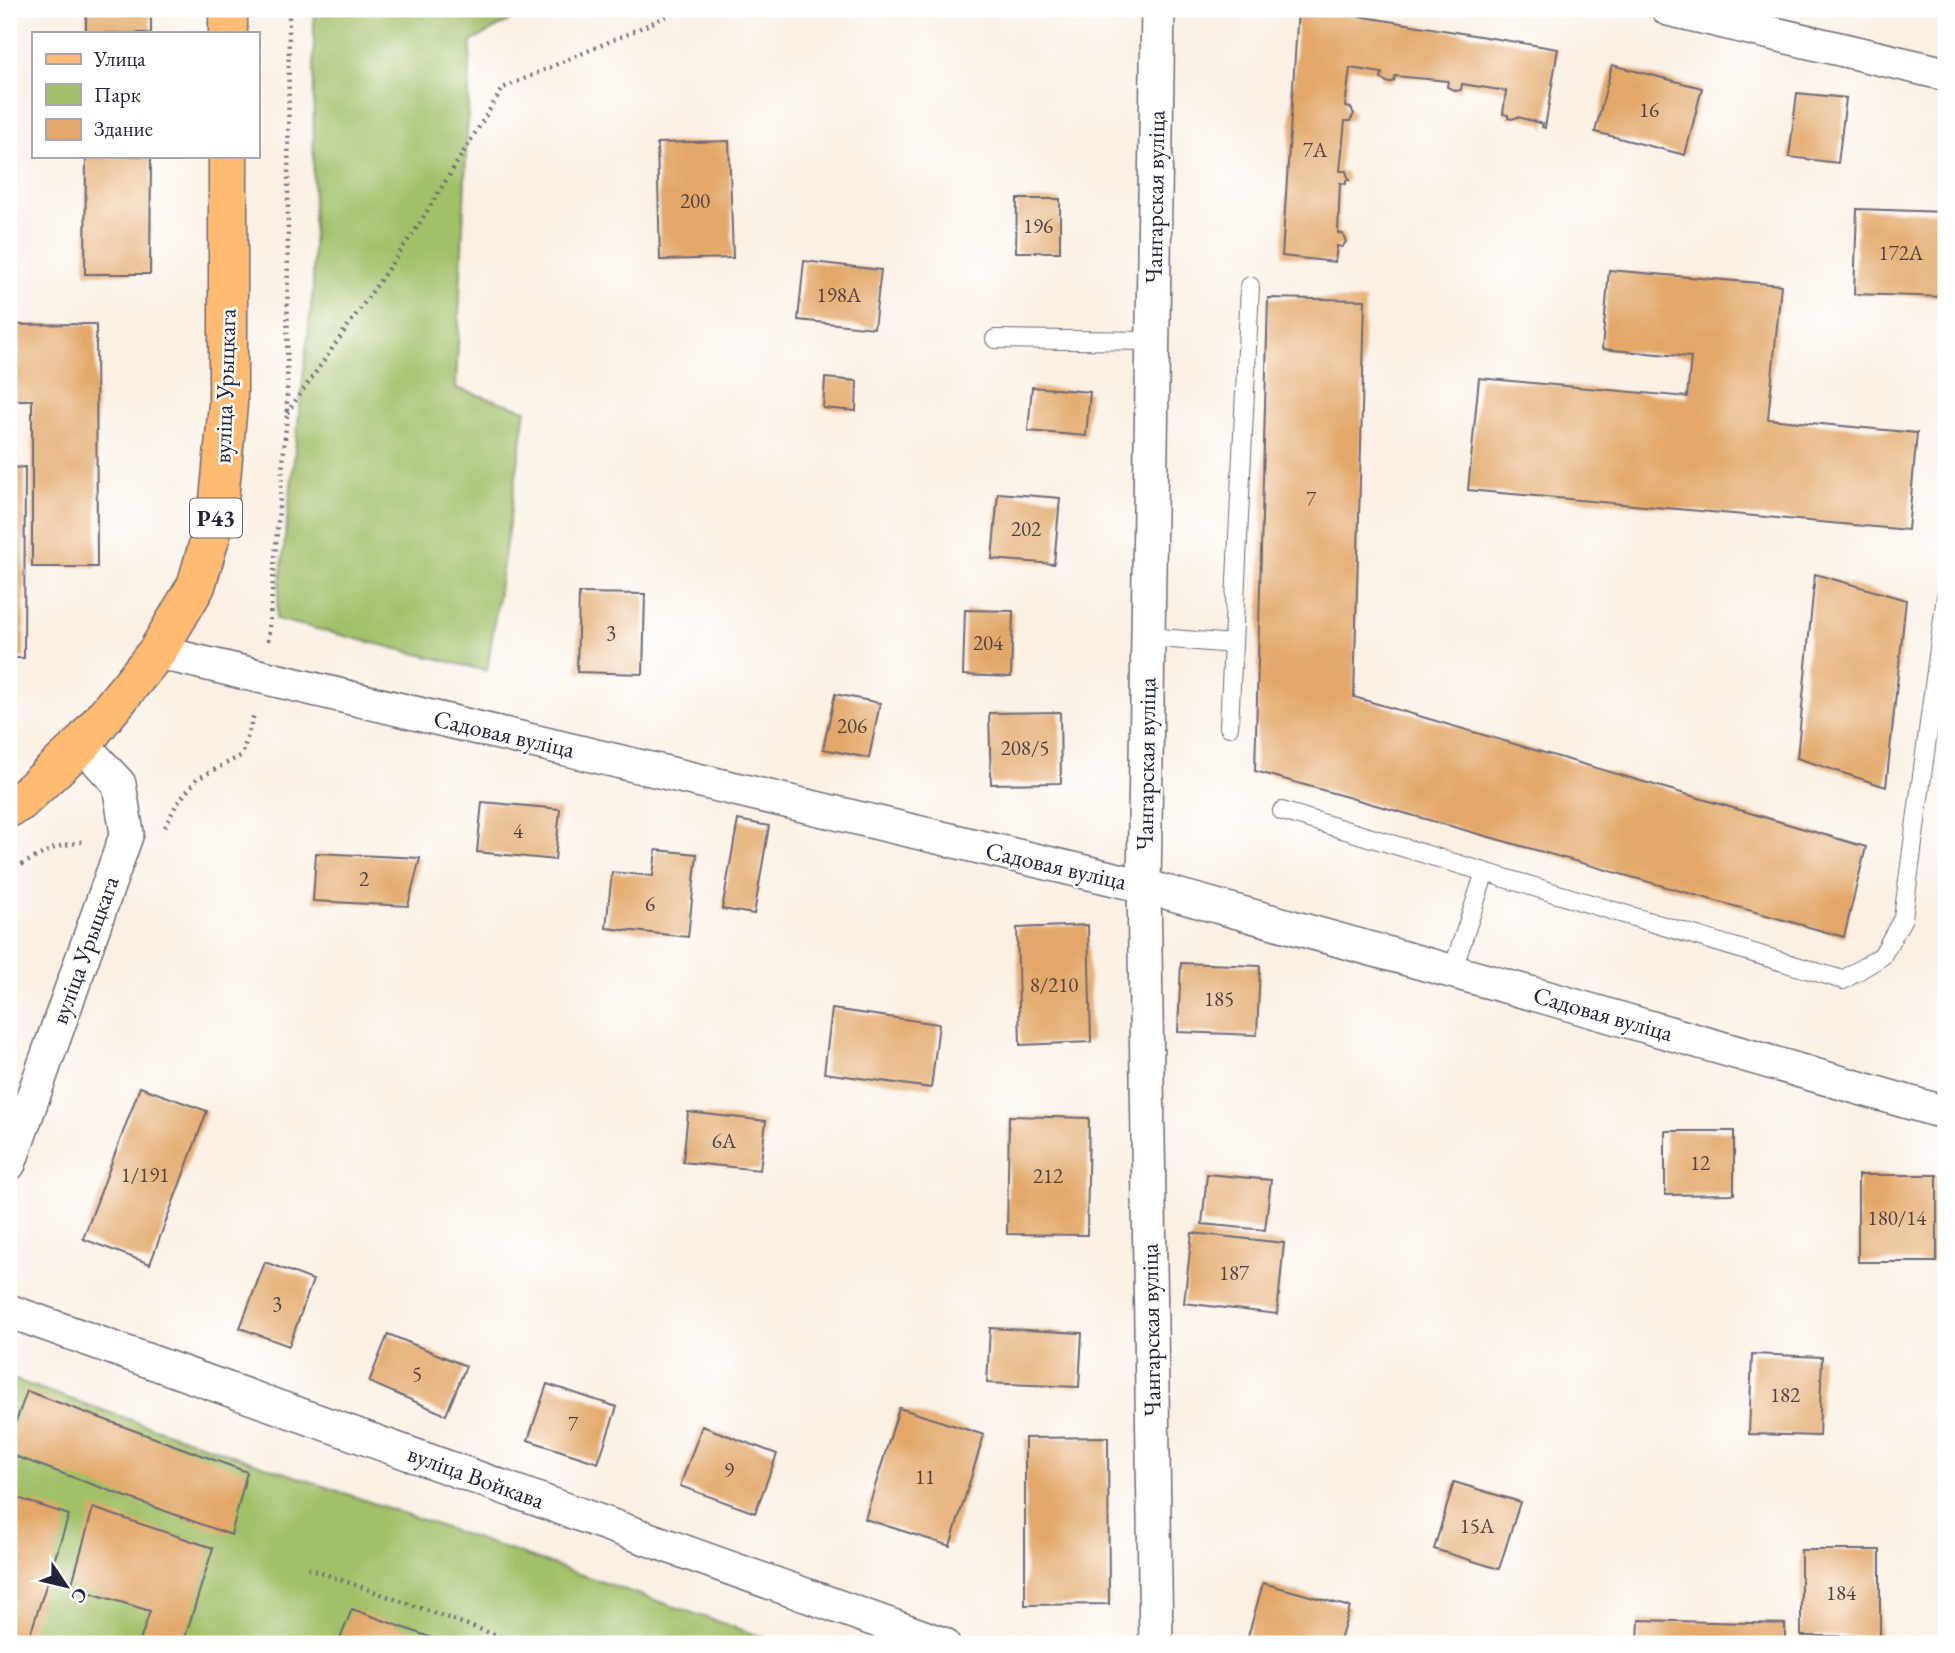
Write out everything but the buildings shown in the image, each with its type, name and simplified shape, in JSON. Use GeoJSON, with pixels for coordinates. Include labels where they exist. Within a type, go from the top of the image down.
{"type":"FeatureCollection","features":[{"type":"Feature","properties":{"kind":"main road"},"geometry":{"type":"LineString","coordinates":[[228,9],[228,32]]}},
{"type":"Feature","properties":{"kind":"main road","name":"вуліца Урыцкага"},"geometry":{"type":"LineString","coordinates":[[9,808],[20,802],[82,744],[157,652],[196,586],[218,511],[228,404],[228,158]]}},
{"type":"Feature","properties":{"kind":"street"},"geometry":{"type":"LineString","coordinates":[[1668,9],[1946,74]]}},
{"type":"Feature","properties":{"kind":"street","name":"Чангарская вуліца"},"geometry":{"type":"LineString","coordinates":[[1156,1644],[1144,887],[1157,12]]}},
{"type":"Feature","properties":{"kind":"street","name":"Садовая вуліца"},"geometry":{"type":"LineString","coordinates":[[157,652],[1144,887],[1946,1113]]}},
{"type":"Feature","properties":{"kind":"street","name":"вуліца Урыцкага"},"geometry":{"type":"LineString","coordinates":[[9,1164],[127,833],[118,784],[82,744]]}},
{"type":"Feature","properties":{"kind":"street","name":"вуліца Войкава"},"geometry":{"type":"LineString","coordinates":[[9,1311],[943,1644]]}},
{"type":"Feature","properties":{"kind":"lane"},"geometry":{"type":"LineString","coordinates":[[1229,727],[1250,286]]}},
{"type":"Feature","properties":{"kind":"lane"},"geometry":{"type":"LineString","coordinates":[[995,339],[1154,341]]}},
{"type":"Feature","properties":{"kind":"lane"},"geometry":{"type":"LineString","coordinates":[[1282,811],[1843,980],[1882,956],[1903,918],[1946,596]]}},
{"type":"Feature","properties":{"kind":"lane"},"geometry":{"type":"LineString","coordinates":[[1148,637],[1233,644]]}},
{"type":"Feature","properties":{"kind":"lane"},"geometry":{"type":"LineString","coordinates":[[1452,972],[1485,872]]}},
{"type":"Feature","properties":{"kind":"path"},"geometry":{"type":"LineString","coordinates":[[287,414],[415,229],[503,88],[684,9]]}},
{"type":"Feature","properties":{"kind":"path"},"geometry":{"type":"LineString","coordinates":[[988,9],[1157,12]]}},
{"type":"Feature","properties":{"kind":"path"},"geometry":{"type":"LineString","coordinates":[[308,1568],[521,1644]]}},
{"type":"Feature","properties":{"kind":"green space"},"geometry":{"type":"Polygon","coordinates":[[[314,9],[530,9],[471,42],[456,388],[526,410],[487,671],[276,619],[313,290],[314,9]]]}},
{"type":"Feature","properties":{"kind":"green space"},"geometry":{"type":"Polygon","coordinates":[[[9,1378],[783,1644],[9,1644],[9,1378]]]}}]}
